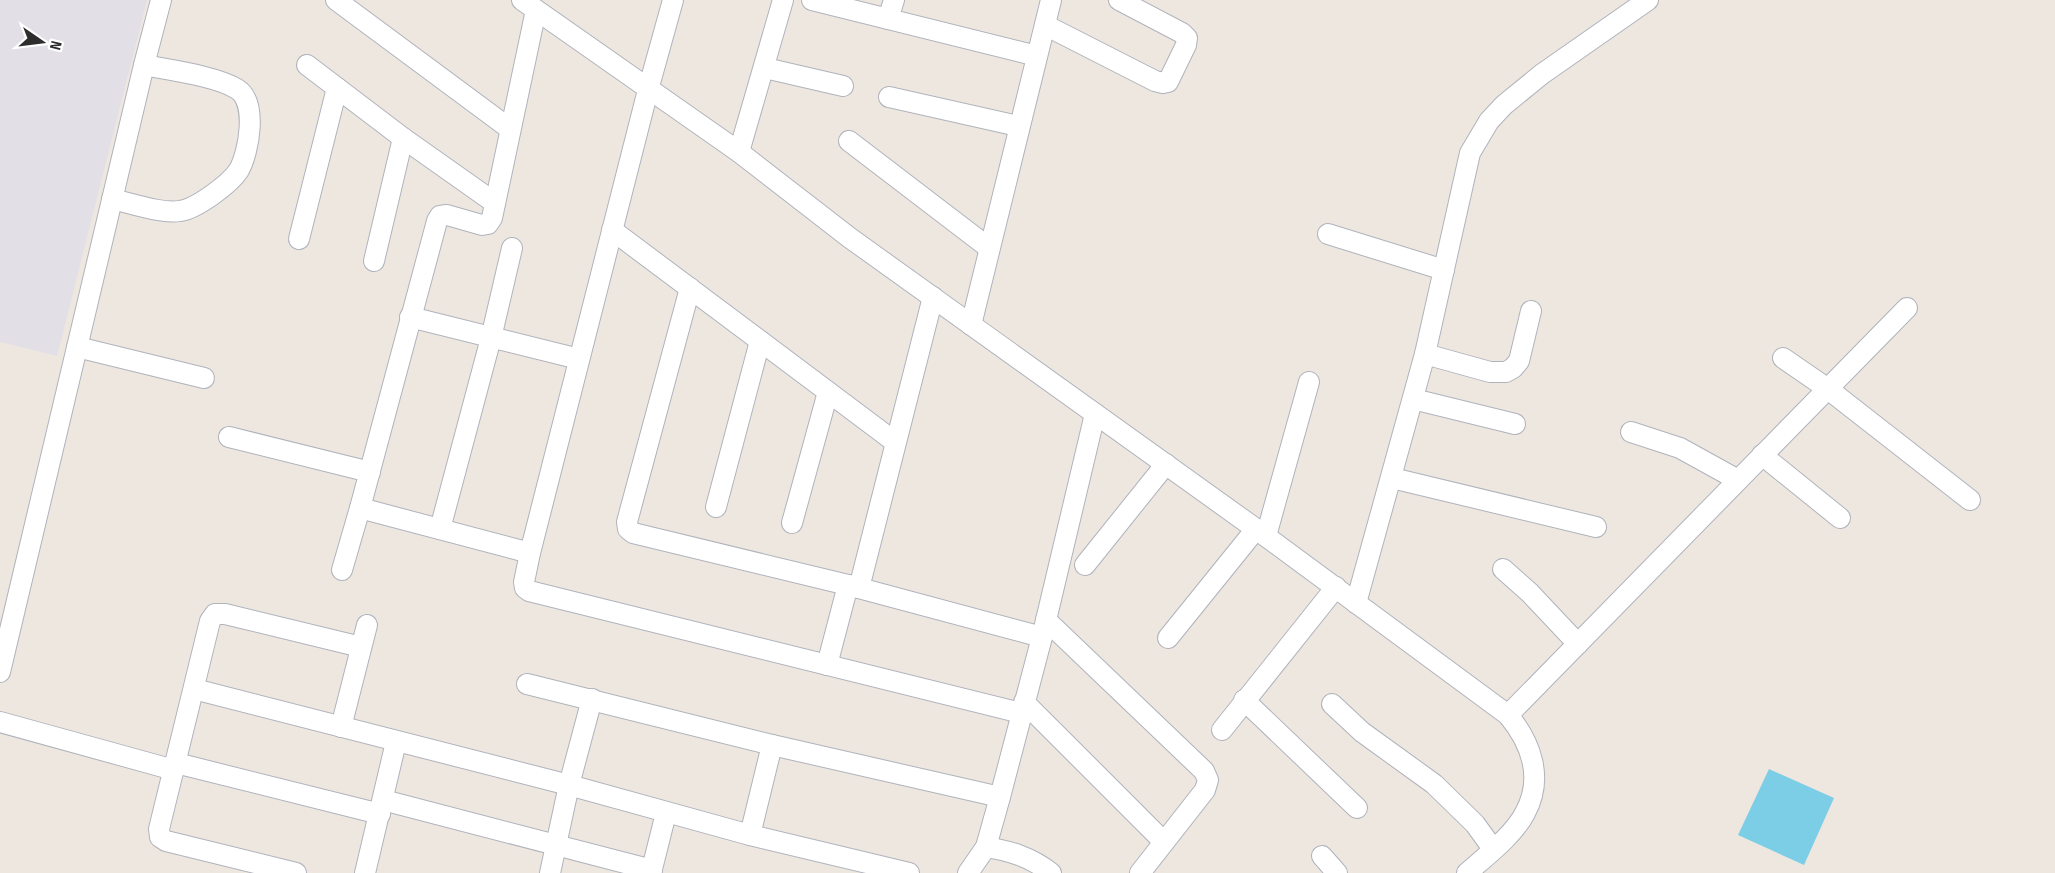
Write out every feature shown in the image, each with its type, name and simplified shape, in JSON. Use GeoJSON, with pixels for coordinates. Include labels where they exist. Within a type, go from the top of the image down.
{"type":"FeatureCollection","features":[{"type":"Feature","properties":{"kind":"street"},"geometry":{"type":"LineString","coordinates":[[0,672],[161,0]]}},
{"type":"Feature","properties":{"kind":"street"},"geometry":{"type":"LineString","coordinates":[[336,0],[510,129]]}},
{"type":"Feature","properties":{"kind":"street"},"geometry":{"type":"LineString","coordinates":[[673,0],[530,553],[524,582],[525,588],[529,591],[827,665],[1023,708],[1164,842]]}},
{"type":"Feature","properties":{"kind":"street"},"geometry":{"type":"LineString","coordinates":[[739,152],[783,0]]}},
{"type":"Feature","properties":{"kind":"street"},"geometry":{"type":"LineString","coordinates":[[812,0],[1037,56]]}},
{"type":"Feature","properties":{"kind":"street"},"geometry":{"type":"LineString","coordinates":[[888,19],[894,0]]}},
{"type":"Feature","properties":{"kind":"street"},"geometry":{"type":"LineString","coordinates":[[971,325],[1018,126],[1051,0]]}},
{"type":"Feature","properties":{"kind":"street"},"geometry":{"type":"LineString","coordinates":[[1045,26],[1155,81],[1168,82],[1186,45],[1187,38],[1182,33],[1119,0]]}},
{"type":"Feature","properties":{"kind":"street"},"geometry":{"type":"LineString","coordinates":[[1356,603],[1425,354],[1470,153],[1489,121],[1504,105],[1542,74],[1648,0]]}},
{"type":"Feature","properties":{"kind":"street"},"geometry":{"type":"LineString","coordinates":[[342,570],[436,221],[440,216],[447,215],[482,225],[488,224],[492,218],[510,129],[529,5],[739,152],[850,238],[1336,587],[1508,715],[1530,748],[1535,775],[1531,800],[1525,815],[1467,873]]}},
{"type":"Feature","properties":{"kind":"street"},"geometry":{"type":"LineString","coordinates":[[112,199],[165,210],[179,211],[191,207],[228,182],[239,170],[247,149],[250,122],[248,105],[239,89],[214,80],[144,65]]}},
{"type":"Feature","properties":{"kind":"street"},"geometry":{"type":"LineString","coordinates":[[307,65],[403,138],[495,203]]}},
{"type":"Feature","properties":{"kind":"street"},"geometry":{"type":"LineString","coordinates":[[765,68],[843,86]]}},
{"type":"Feature","properties":{"kind":"street"},"geometry":{"type":"LineString","coordinates":[[299,239],[337,88]]}},
{"type":"Feature","properties":{"kind":"street"},"geometry":{"type":"LineString","coordinates":[[889,97],[1018,126]]}},
{"type":"Feature","properties":{"kind":"street"},"geometry":{"type":"LineString","coordinates":[[374,261],[403,138]]}},
{"type":"Feature","properties":{"kind":"street"},"geometry":{"type":"LineString","coordinates":[[849,141],[989,248]]}},
{"type":"Feature","properties":{"kind":"street"},"geometry":{"type":"LineString","coordinates":[[612,230],[895,442]]}},
{"type":"Feature","properties":{"kind":"street"},"geometry":{"type":"LineString","coordinates":[[1328,234],[1444,270]]}},
{"type":"Feature","properties":{"kind":"street"},"geometry":{"type":"LineString","coordinates":[[440,529],[491,338],[512,248]]}},
{"type":"Feature","properties":{"kind":"street"},"geometry":{"type":"LineString","coordinates":[[690,288],[627,522],[628,529],[633,533],[853,586],[1044,628],[1204,771],[1208,780],[1205,790],[1140,873]]}},
{"type":"Feature","properties":{"kind":"street"},"geometry":{"type":"LineString","coordinates":[[827,665],[853,586],[895,442],[933,297]]}},
{"type":"Feature","properties":{"kind":"street"},"geometry":{"type":"LineString","coordinates":[[1508,715],[1908,308]]}},
{"type":"Feature","properties":{"kind":"street"},"geometry":{"type":"LineString","coordinates":[[1425,354],[1491,372],[1506,372],[1519,361],[1531,311]]}},
{"type":"Feature","properties":{"kind":"street"},"geometry":{"type":"LineString","coordinates":[[410,318],[579,359]]}},
{"type":"Feature","properties":{"kind":"street"},"geometry":{"type":"LineString","coordinates":[[716,507],[760,341]]}},
{"type":"Feature","properties":{"kind":"street"},"geometry":{"type":"LineString","coordinates":[[77,347],[204,378]]}},
{"type":"Feature","properties":{"kind":"street"},"geometry":{"type":"LineString","coordinates":[[1783,358],[1828,389],[1970,500]]}},
{"type":"Feature","properties":{"kind":"street"},"geometry":{"type":"LineString","coordinates":[[1168,638],[1261,533],[1309,382]]}},
{"type":"Feature","properties":{"kind":"street"},"geometry":{"type":"LineString","coordinates":[[792,523],[828,392]]}},
{"type":"Feature","properties":{"kind":"street"},"geometry":{"type":"LineString","coordinates":[[1413,399],[1515,424]]}},
{"type":"Feature","properties":{"kind":"street"},"geometry":{"type":"LineString","coordinates":[[968,873],[986,847],[1000,797],[1044,628],[1095,414]]}},
{"type":"Feature","properties":{"kind":"street"},"geometry":{"type":"LineString","coordinates":[[1630,432],[1680,448],[1738,480]]}},
{"type":"Feature","properties":{"kind":"street"},"geometry":{"type":"LineString","coordinates":[[229,437],[370,472]]}},
{"type":"Feature","properties":{"kind":"street"},"geometry":{"type":"LineString","coordinates":[[1762,455],[1840,518]]}},
{"type":"Feature","properties":{"kind":"street"},"geometry":{"type":"LineString","coordinates":[[1085,565],[1166,464]]}},
{"type":"Feature","properties":{"kind":"street"},"geometry":{"type":"LineString","coordinates":[[1392,478],[1596,527]]}},
{"type":"Feature","properties":{"kind":"street"},"geometry":{"type":"LineString","coordinates":[[360,508],[530,553]]}},
{"type":"Feature","properties":{"kind":"street"},"geometry":{"type":"LineString","coordinates":[[1503,569],[1530,593],[1578,644]]}},
{"type":"Feature","properties":{"kind":"street"},"geometry":{"type":"LineString","coordinates":[[1222,730],[1336,587]]}},
{"type":"Feature","properties":{"kind":"street"},"geometry":{"type":"LineString","coordinates":[[291,872],[166,841],[160,837],[159,829],[210,621],[215,614],[225,614],[361,647]]}},
{"type":"Feature","properties":{"kind":"street"},"geometry":{"type":"LineString","coordinates":[[341,727],[367,625]]}},
{"type":"Feature","properties":{"kind":"street"},"geometry":{"type":"LineString","coordinates":[[527,684],[772,745],[1000,797]]}},
{"type":"Feature","properties":{"kind":"street"},"geometry":{"type":"LineString","coordinates":[[194,689],[569,785],[750,835],[909,873]]}},
{"type":"Feature","properties":{"kind":"street"},"geometry":{"type":"LineString","coordinates":[[550,873],[569,785],[592,699]]}},
{"type":"Feature","properties":{"kind":"street"},"geometry":{"type":"LineString","coordinates":[[1244,700],[1357,808]]}},
{"type":"Feature","properties":{"kind":"street"},"geometry":{"type":"LineString","coordinates":[[1332,704],[1362,732],[1441,790],[1474,824],[1493,849]]}},
{"type":"Feature","properties":{"kind":"street"},"geometry":{"type":"LineString","coordinates":[[0,722],[175,766],[382,807],[556,846],[651,872],[666,813]]}},
{"type":"Feature","properties":{"kind":"street"},"geometry":{"type":"LineString","coordinates":[[365,873],[396,742]]}},
{"type":"Feature","properties":{"kind":"street"},"geometry":{"type":"LineString","coordinates":[[750,835],[772,745]]}},
{"type":"Feature","properties":{"kind":"street"},"geometry":{"type":"LineString","coordinates":[[986,847],[1008,851],[1030,859],[1051,873]]}},
{"type":"Feature","properties":{"kind":"street"},"geometry":{"type":"LineString","coordinates":[[1322,856],[1336,873]]}},
{"type":"Feature","properties":{"kind":"shaded area"},"geometry":{"type":"Polygon","coordinates":[[[0,0],[147,0],[57,356],[0,342],[0,0]]]}},
{"type":"Feature","properties":{"kind":"water"},"geometry":{"type":"Polygon","coordinates":[[[1769,769],[1834,798],[1804,865],[1738,835],[1769,769]]]}}]}
